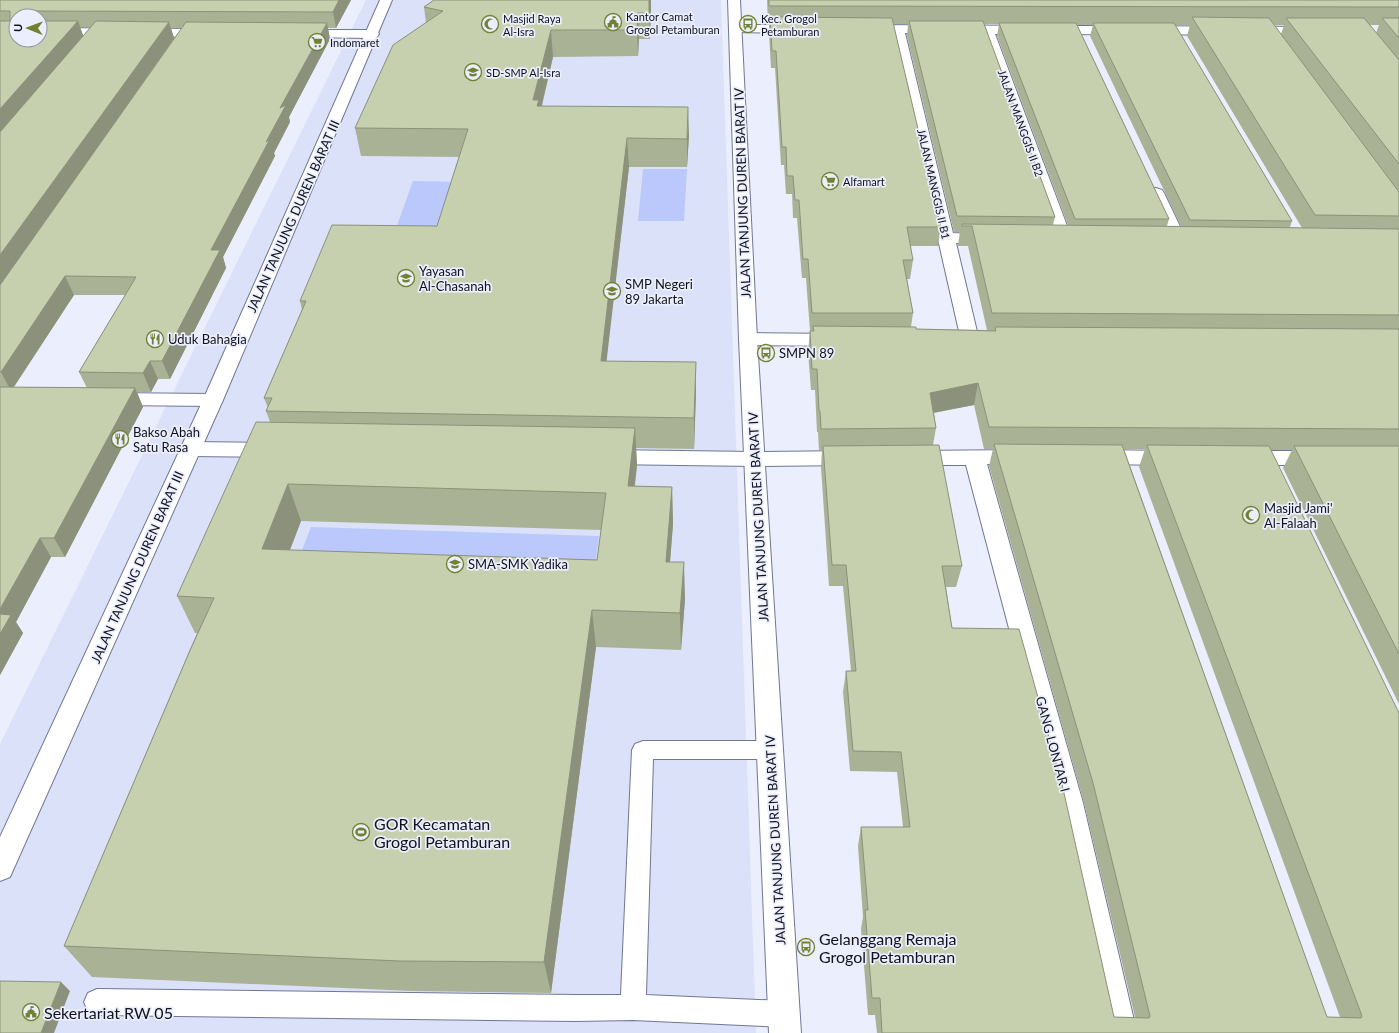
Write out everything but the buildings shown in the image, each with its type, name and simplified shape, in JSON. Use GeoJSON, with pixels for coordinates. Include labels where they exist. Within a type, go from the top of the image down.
{"type":"FeatureCollection","features":[{"type":"Feature","properties":{"kind":"street","name":"JALAN TANJUNG DUREN BARAT III"},"geometry":{"type":"LineString","coordinates":[[0,868],[213,400],[386,0]]}},
{"type":"Feature","properties":{"kind":"street","name":"JALAN TANJUNG DUREN BARAT IV"},"geometry":{"type":"LineString","coordinates":[[734,0],[748,340],[785,1023]]}},
{"type":"Feature","properties":{"kind":"street"},"geometry":{"type":"LineString","coordinates":[[736,29],[809,29]]}},
{"type":"Feature","properties":{"kind":"street"},"geometry":{"type":"LineString","coordinates":[[849,29],[1322,31]]}},
{"type":"Feature","properties":{"kind":"street","name":"JALAN MANGGIS II B1"},"geometry":{"type":"LineString","coordinates":[[897,29],[970,340]]}},
{"type":"Feature","properties":{"kind":"street","name":"JALAN MANGGIS II B2"},"geometry":{"type":"LineString","coordinates":[[987,29],[1063,239]]}},
{"type":"Feature","properties":{"kind":"street"},"geometry":{"type":"LineString","coordinates":[[1079,30],[1086,44]]}},
{"type":"Feature","properties":{"kind":"street"},"geometry":{"type":"LineString","coordinates":[[1175,30],[1183,44]]}},
{"type":"Feature","properties":{"kind":"street"},"geometry":{"type":"LineString","coordinates":[[1267,31],[1277,44]]}},
{"type":"Feature","properties":{"kind":"street"},"geometry":{"type":"LineString","coordinates":[[48,32],[216,34]]}},
{"type":"Feature","properties":{"kind":"street"},"geometry":{"type":"LineString","coordinates":[[86,45],[97,33]]}},
{"type":"Feature","properties":{"kind":"street"},"geometry":{"type":"LineString","coordinates":[[177,46],[186,33]]}},
{"type":"Feature","properties":{"kind":"street"},"geometry":{"type":"LineString","coordinates":[[285,34],[372,34]]}},
{"type":"Feature","properties":{"kind":"street"},"geometry":{"type":"LineString","coordinates":[[1148,177],[1178,241]]}},
{"type":"Feature","properties":{"kind":"street"},"geometry":{"type":"LineString","coordinates":[[946,238],[1008,239]]}},
{"type":"Feature","properties":{"kind":"street"},"geometry":{"type":"LineString","coordinates":[[748,340],[854,340]]}},
{"type":"Feature","properties":{"kind":"street"},"geometry":{"type":"LineString","coordinates":[[93,399],[213,400]]}},
{"type":"Feature","properties":{"kind":"street"},"geometry":{"type":"LineString","coordinates":[[191,449],[294,451]]}},
{"type":"Feature","properties":{"kind":"street"},"geometry":{"type":"LineString","coordinates":[[588,456],[754,459],[871,458]]}},
{"type":"Feature","properties":{"kind":"street","name":"GANG LONTAR I"},"geometry":{"type":"LineString","coordinates":[[974,457],[1069,803],[1121,1033]]}},
{"type":"Feature","properties":{"kind":"street"},"geometry":{"type":"LineString","coordinates":[[895,458],[1037,457]]}},
{"type":"Feature","properties":{"kind":"street"},"geometry":{"type":"LineString","coordinates":[[1077,457],[1128,469],[1188,458]]}},
{"type":"Feature","properties":{"kind":"street"},"geometry":{"type":"LineString","coordinates":[[1227,458],[1337,458]]}},
{"type":"Feature","properties":{"kind":"street"},"geometry":{"type":"LineString","coordinates":[[1267,458],[1277,479]]}},
{"type":"Feature","properties":{"kind":"lane"},"geometry":{"type":"LineString","coordinates":[[632,1007],[643,750],[770,750]]}},
{"type":"Feature","properties":{"kind":"lane"},"geometry":{"type":"LineString","coordinates":[[97,1002],[576,1008],[632,1007],[785,1023]]}},
{"type":"Feature","properties":{"kind":"shaded area"},"geometry":{"type":"Polygon","coordinates":[[[366,0],[721,0],[756,1033],[0,1033],[0,744],[366,0]]]}},
{"type":"Feature","properties":{"kind":"shaded area"},"geometry":{"type":"Polygon","coordinates":[[[643,169],[687,169],[684,221],[638,221],[643,169]]]}},
{"type":"Feature","properties":{"kind":"shaded area"},"geometry":{"type":"Polygon","coordinates":[[[413,181],[461,182],[442,245],[390,245],[413,181]]]}},
{"type":"Feature","properties":{"kind":"shaded area"},"geometry":{"type":"Polygon","coordinates":[[[311,527],[599,536],[592,589],[291,579],[311,527]]]}},
{"type":"Feature","properties":{"kind":"place","name":"Kantor Camat Grogol Petamburan"},"geometry":{"type":"Point","coordinates":[613,22]}},
{"type":"Feature","properties":{"kind":"place","name":"Masjid Raya Al-Isra"},"geometry":{"type":"Point","coordinates":[490,24]}},
{"type":"Feature","properties":{"kind":"place","name":"Kec. Grogol Petamburan"},"geometry":{"type":"Point","coordinates":[748,24]}},
{"type":"Feature","properties":{"kind":"place","name":"Indomaret"},"geometry":{"type":"Point","coordinates":[317,42]}},
{"type":"Feature","properties":{"kind":"place","name":"SD-SMP Al-Isra"},"geometry":{"type":"Point","coordinates":[473,72]}},
{"type":"Feature","properties":{"kind":"place","name":"Alfamart"},"geometry":{"type":"Point","coordinates":[830,181]}},
{"type":"Feature","properties":{"kind":"place","name":"Yayasan Al-Chasanah"},"geometry":{"type":"Point","coordinates":[406,278]}},
{"type":"Feature","properties":{"kind":"place","name":"SMP Negeri 89 Jakarta"},"geometry":{"type":"Point","coordinates":[612,291]}},
{"type":"Feature","properties":{"kind":"place","name":"Uduk Bahagia"},"geometry":{"type":"Point","coordinates":[155,339]}},
{"type":"Feature","properties":{"kind":"place","name":"SMPN 89"},"geometry":{"type":"Point","coordinates":[766,353]}},
{"type":"Feature","properties":{"kind":"place","name":"Bakso Abah Satu Rasa"},"geometry":{"type":"Point","coordinates":[120,439]}},
{"type":"Feature","properties":{"kind":"place","name":"Masjid Jami' Al-Falaah"},"geometry":{"type":"Point","coordinates":[1251,515]}},
{"type":"Feature","properties":{"kind":"place","name":"SMA-SMK Yadika"},"geometry":{"type":"Point","coordinates":[455,564]}},
{"type":"Feature","properties":{"kind":"place","name":"GOR Kecamatan Grogol Petamburan"},"geometry":{"type":"Point","coordinates":[361,832]}},
{"type":"Feature","properties":{"kind":"place","name":"Gelanggang Remaja Grogol Petamburan"},"geometry":{"type":"Point","coordinates":[806,947]}},
{"type":"Feature","properties":{"kind":"place","name":"Sekertariat RW 05"},"geometry":{"type":"Point","coordinates":[31,1012]}}]}
